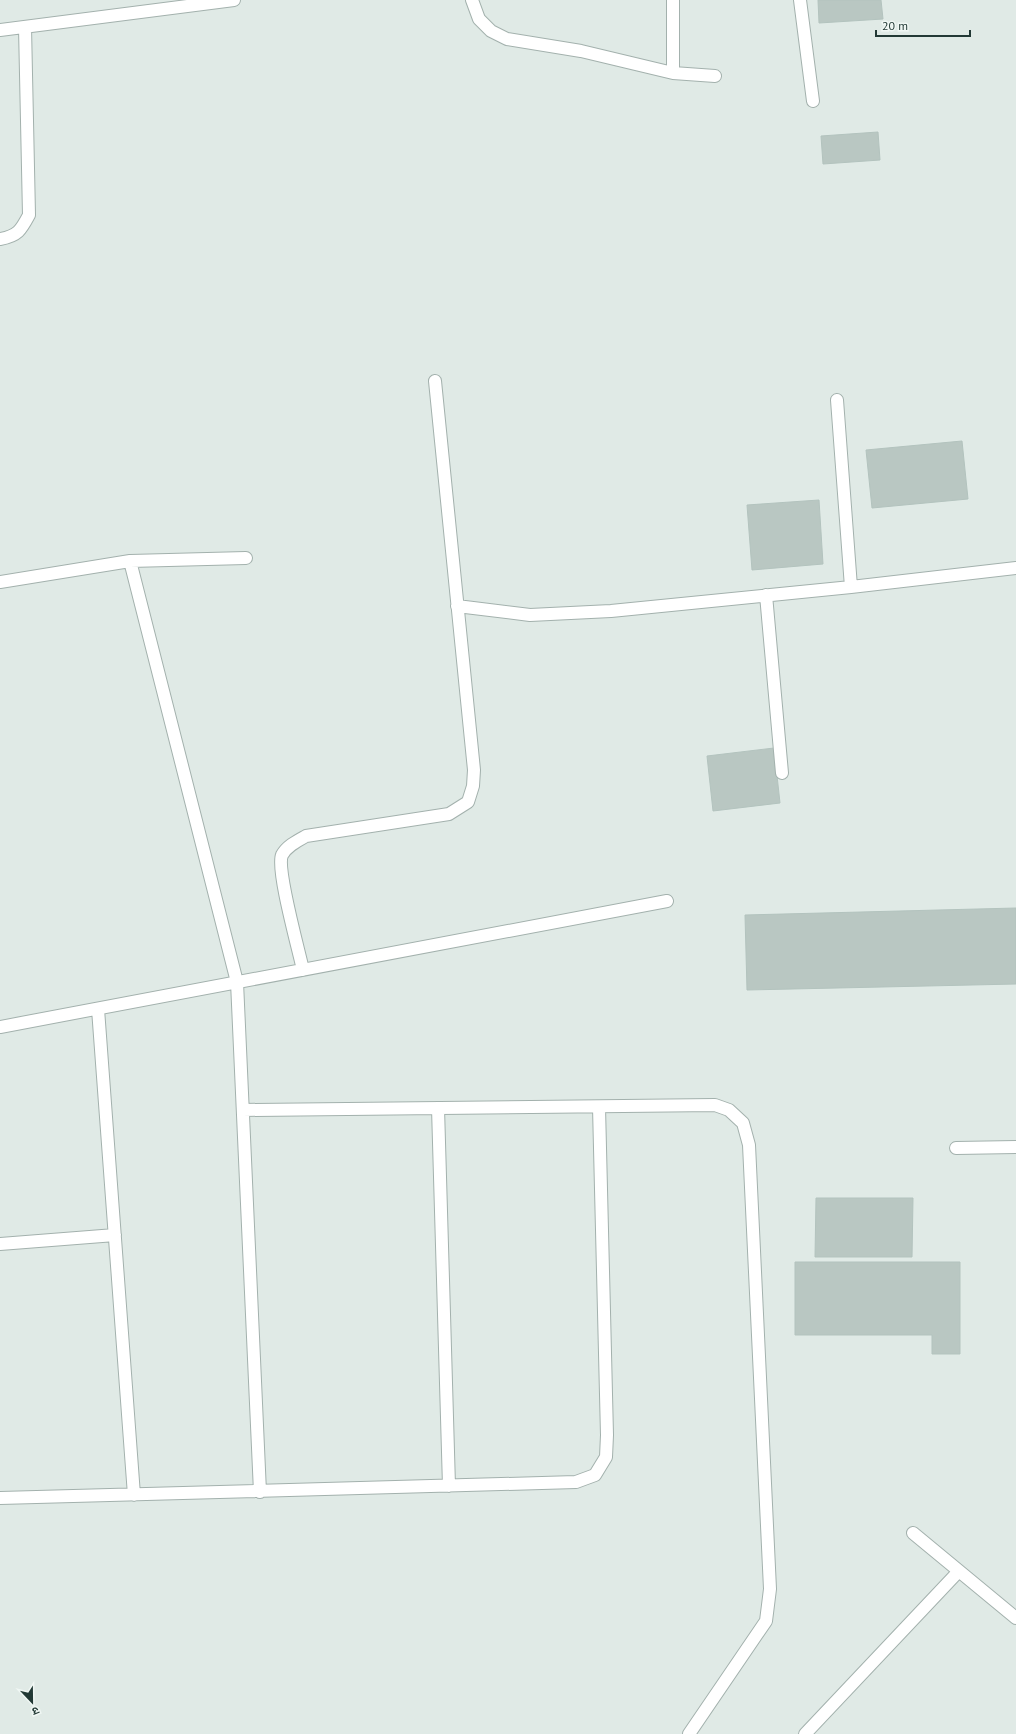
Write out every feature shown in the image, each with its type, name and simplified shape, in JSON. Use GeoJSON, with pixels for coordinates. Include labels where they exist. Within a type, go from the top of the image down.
{"type":"FeatureCollection","features":[{"type":"Feature","properties":{"kind":"street"},"geometry":{"type":"LineString","coordinates":[[0,30],[234,0]]}},
{"type":"Feature","properties":{"kind":"street"},"geometry":{"type":"LineString","coordinates":[[472,0],[479,19],[491,31],[507,39],[581,51],[673,73],[715,76]]}},
{"type":"Feature","properties":{"kind":"street"},"geometry":{"type":"LineString","coordinates":[[673,0],[673,73]]}},
{"type":"Feature","properties":{"kind":"street"},"geometry":{"type":"LineString","coordinates":[[800,0],[813,101]]}},
{"type":"Feature","properties":{"kind":"street"},"geometry":{"type":"LineString","coordinates":[[0,239],[7,238],[21,230],[29,215],[25,27]]}},
{"type":"Feature","properties":{"kind":"street"},"geometry":{"type":"LineString","coordinates":[[303,970],[281,875],[282,856],[290,845],[306,836],[449,814],[468,802],[473,786],[474,770],[435,381]]}},
{"type":"Feature","properties":{"kind":"street"},"geometry":{"type":"LineString","coordinates":[[837,400],[851,587]]}},
{"type":"Feature","properties":{"kind":"street"},"geometry":{"type":"LineString","coordinates":[[0,582],[130,561],[246,558]]}},
{"type":"Feature","properties":{"kind":"street"},"geometry":{"type":"LineString","coordinates":[[130,561],[237,982],[260,1492]]}},
{"type":"Feature","properties":{"kind":"street"},"geometry":{"type":"LineString","coordinates":[[457,606],[530,615],[611,611],[851,587],[1016,568]]}},
{"type":"Feature","properties":{"kind":"street"},"geometry":{"type":"LineString","coordinates":[[766,595],[782,773]]}},
{"type":"Feature","properties":{"kind":"street"},"geometry":{"type":"LineString","coordinates":[[0,1027],[667,901]]}},
{"type":"Feature","properties":{"kind":"street"},"geometry":{"type":"LineString","coordinates":[[98,1009],[134,1495]]}},
{"type":"Feature","properties":{"kind":"street"},"geometry":{"type":"LineString","coordinates":[[243,1110],[715,1105],[729,1110],[743,1123],[749,1145],[770,1589],[766,1621],[689,1734]]}},
{"type":"Feature","properties":{"kind":"street"},"geometry":{"type":"LineString","coordinates":[[0,1498],[260,1492],[576,1482],[595,1475],[606,1457],[607,1435],[599,1106]]}},
{"type":"Feature","properties":{"kind":"street"},"geometry":{"type":"LineString","coordinates":[[438,1108],[449,1486]]}},
{"type":"Feature","properties":{"kind":"street"},"geometry":{"type":"LineString","coordinates":[[956,1148],[1016,1147]]}},
{"type":"Feature","properties":{"kind":"street"},"geometry":{"type":"LineString","coordinates":[[0,1244],[114,1235]]}},
{"type":"Feature","properties":{"kind":"street"},"geometry":{"type":"LineString","coordinates":[[913,1533],[1016,1618]]}},
{"type":"Feature","properties":{"kind":"street"},"geometry":{"type":"LineString","coordinates":[[805,1734],[959,1571]]}},
{"type":"Feature","properties":{"kind":"building"},"geometry":{"type":"Polygon","coordinates":[[[818,0],[881,0],[883,19],[819,23],[818,0]]]}},
{"type":"Feature","properties":{"kind":"building"},"geometry":{"type":"Polygon","coordinates":[[[878,132],[880,160],[823,164],[821,136],[878,132]]]}},
{"type":"Feature","properties":{"kind":"building"},"geometry":{"type":"Polygon","coordinates":[[[962,441],[968,499],[872,508],[866,450],[962,441]]]}},
{"type":"Feature","properties":{"kind":"building"},"geometry":{"type":"Polygon","coordinates":[[[819,500],[823,564],[752,570],[747,505],[819,500]]]}},
{"type":"Feature","properties":{"kind":"building"},"geometry":{"type":"Polygon","coordinates":[[[774,748],[780,803],[713,811],[707,756],[774,748]]]}},
{"type":"Feature","properties":{"kind":"building"},"geometry":{"type":"Polygon","coordinates":[[[1016,908],[1016,984],[747,990],[745,915],[1016,908]]]}},
{"type":"Feature","properties":{"kind":"building"},"geometry":{"type":"Polygon","coordinates":[[[816,1198],[913,1198],[912,1257],[815,1257],[816,1198]]]}},
{"type":"Feature","properties":{"kind":"building"},"geometry":{"type":"Polygon","coordinates":[[[795,1262],[960,1262],[960,1354],[932,1354],[932,1335],[795,1335],[795,1262]]]}}]}
